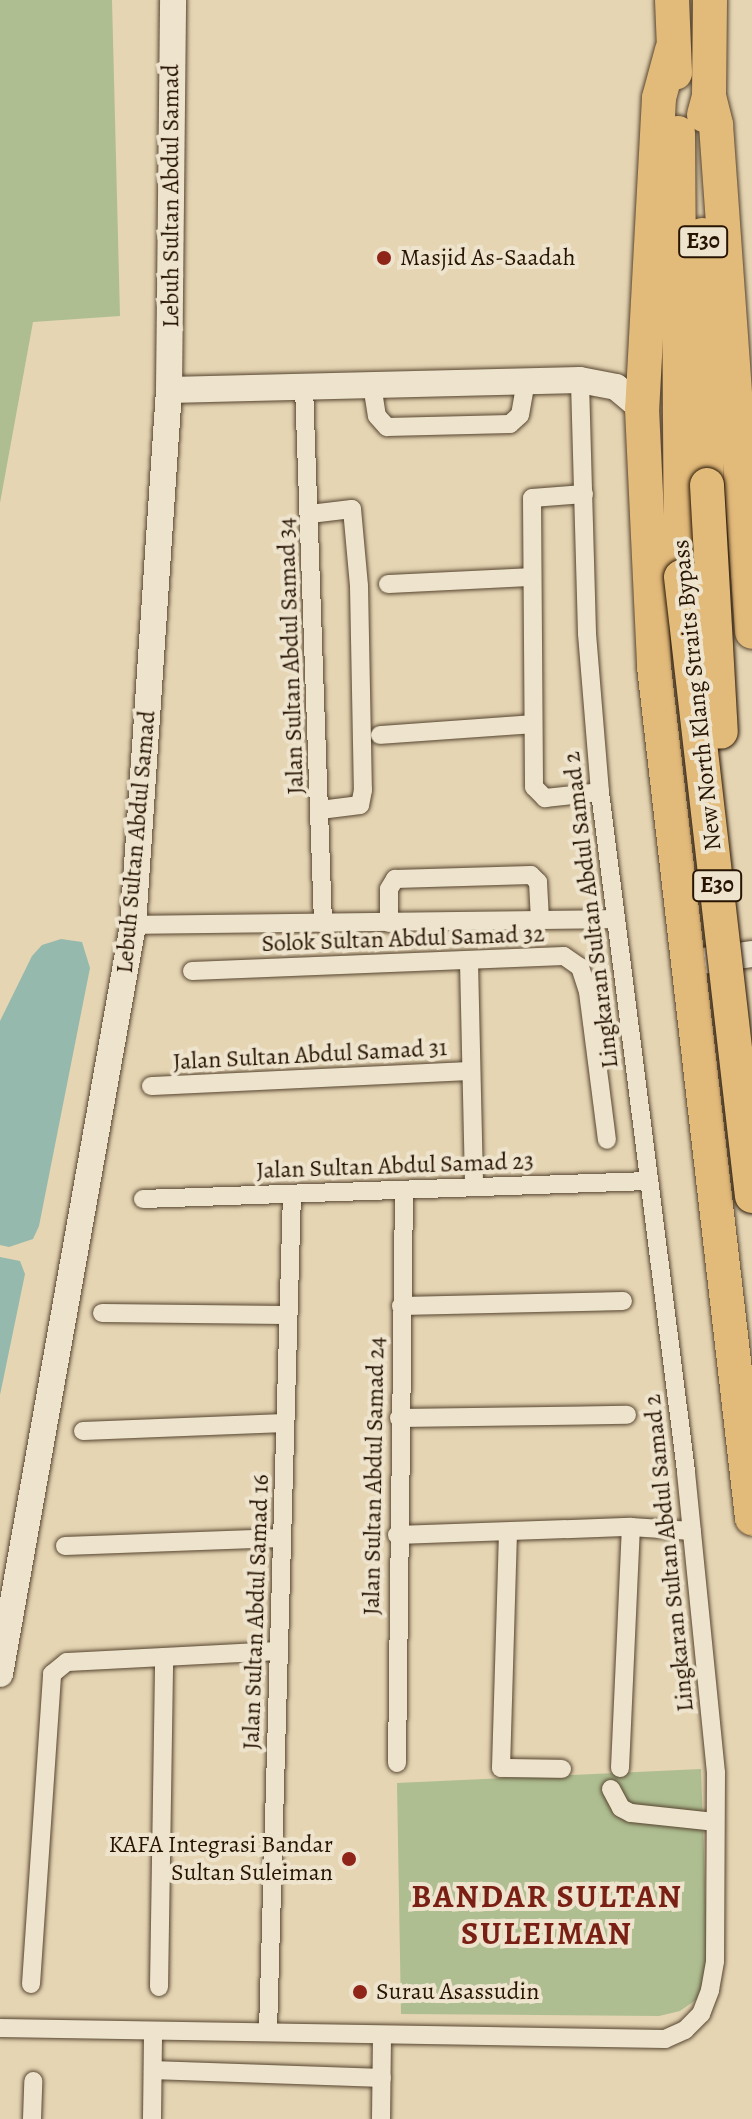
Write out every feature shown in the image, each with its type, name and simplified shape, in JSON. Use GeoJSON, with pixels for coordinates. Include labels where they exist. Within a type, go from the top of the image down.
{"type":"FeatureCollection","features":[{"type":"Feature","properties":{"kind":"highway","name":"New North Klang Straits Bypass"},"geometry":{"type":"LineString","coordinates":[[672,0],[672,50],[678,95],[681,577],[752,1196]]}},
{"type":"Feature","properties":{"kind":"highway","name":"New North Klang Straits Bypass"},"geometry":{"type":"LineString","coordinates":[[710,0],[709,96],[700,126],[707,485],[720,726],[752,989]]}},
{"type":"Feature","properties":{"kind":"highway"},"geometry":{"type":"LineString","coordinates":[[672,50],[659,98],[642,409],[654,667],[752,1518]]}},
{"type":"Feature","properties":{"kind":"highway"},"geometry":{"type":"LineString","coordinates":[[709,96],[716,125],[752,632]]}},
{"type":"Feature","properties":{"kind":"street","name":"Lebuh Sultan Abdul Samad"},"geometry":{"type":"LineString","coordinates":[[0,1674],[133,925],[169,390],[173,0]]}},
{"type":"Feature","properties":{"kind":"street"},"geometry":{"type":"LineString","coordinates":[[580,380],[647,357]]}},
{"type":"Feature","properties":{"kind":"street"},"geometry":{"type":"LineString","coordinates":[[169,390],[580,380],[616,387],[642,409]]}},
{"type":"Feature","properties":{"kind":"street","name":"Lingkaran Sultan Abdul Samad 2"},"geometry":{"type":"LineString","coordinates":[[0,2028],[153,2034],[268,2031],[382,2036],[665,2039],[685,2030],[701,2014],[715,1961],[716,1773],[692,1531],[600,792],[580,380]]}},
{"type":"Feature","properties":{"kind":"street"},"geometry":{"type":"LineString","coordinates":[[372,385],[381,423],[403,426],[510,424],[520,415],[526,382]]}},
{"type":"Feature","properties":{"kind":"street","name":"Jalan Sultan Abdul Samad 34"},"geometry":{"type":"LineString","coordinates":[[304,387],[323,924]]}},
{"type":"Feature","properties":{"kind":"street"},"geometry":{"type":"LineString","coordinates":[[584,494],[532,498],[530,577],[534,787],[545,798],[600,792]]}},
{"type":"Feature","properties":{"kind":"street"},"geometry":{"type":"LineString","coordinates":[[310,514],[352,509],[359,586],[360,805],[320,810]]}},
{"type":"Feature","properties":{"kind":"street"},"geometry":{"type":"LineString","coordinates":[[388,584],[530,577]]}},
{"type":"Feature","properties":{"kind":"street"},"geometry":{"type":"LineString","coordinates":[[380,735],[533,724]]}},
{"type":"Feature","properties":{"kind":"street"},"geometry":{"type":"LineString","coordinates":[[389,923],[389,889],[395,879],[531,875],[538,882],[540,919]]}},
{"type":"Feature","properties":{"kind":"street"},"geometry":{"type":"LineString","coordinates":[[133,925],[615,919]]}},
{"type":"Feature","properties":{"kind":"street"},"geometry":{"type":"LineString","coordinates":[[690,977],[752,954]]}},
{"type":"Feature","properties":{"kind":"street","name":"Solok Sultan Abdul Samad 32"},"geometry":{"type":"LineString","coordinates":[[192,971],[564,956],[580,967],[588,992],[607,1140]]}},
{"type":"Feature","properties":{"kind":"street"},"geometry":{"type":"LineString","coordinates":[[469,962],[474,1187]]}},
{"type":"Feature","properties":{"kind":"street"},"geometry":{"type":"LineString","coordinates":[[690,977],[752,989]]}},
{"type":"Feature","properties":{"kind":"street","name":"Jalan Sultan Abdul Samad 31"},"geometry":{"type":"LineString","coordinates":[[151,1086],[471,1071]]}},
{"type":"Feature","properties":{"kind":"street","name":"Jalan Sultan Abdul Samad 23"},"geometry":{"type":"LineString","coordinates":[[143,1199],[649,1181]]}},
{"type":"Feature","properties":{"kind":"street","name":"Jalan Sultan Abdul Samad 24"},"geometry":{"type":"LineString","coordinates":[[397,1763],[397,1535],[404,1190]]}},
{"type":"Feature","properties":{"kind":"street","name":"Jalan Sultan Abdul Samad 16"},"geometry":{"type":"LineString","coordinates":[[268,2031],[285,1423],[285,1315],[292,1194]]}},
{"type":"Feature","properties":{"kind":"street"},"geometry":{"type":"LineString","coordinates":[[401,1306],[623,1301]]}},
{"type":"Feature","properties":{"kind":"street"},"geometry":{"type":"LineString","coordinates":[[102,1313],[285,1315]]}},
{"type":"Feature","properties":{"kind":"street"},"geometry":{"type":"LineString","coordinates":[[399,1418],[627,1415]]}},
{"type":"Feature","properties":{"kind":"street"},"geometry":{"type":"LineString","coordinates":[[83,1431],[285,1423]]}},
{"type":"Feature","properties":{"kind":"street"},"geometry":{"type":"LineString","coordinates":[[620,1768],[631,1527]]}},
{"type":"Feature","properties":{"kind":"street"},"geometry":{"type":"LineString","coordinates":[[397,1535],[631,1527],[692,1531]]}},
{"type":"Feature","properties":{"kind":"street"},"geometry":{"type":"LineString","coordinates":[[508,1532],[501,1768],[562,1769]]}},
{"type":"Feature","properties":{"kind":"street"},"geometry":{"type":"LineString","coordinates":[[65,1546],[281,1538]]}},
{"type":"Feature","properties":{"kind":"street"},"geometry":{"type":"LineString","coordinates":[[31,1984],[52,1674],[58,1667],[279,1651]]}},
{"type":"Feature","properties":{"kind":"street"},"geometry":{"type":"LineString","coordinates":[[159,1987],[164,1657]]}},
{"type":"Feature","properties":{"kind":"street"},"geometry":{"type":"LineString","coordinates":[[611,1789],[621,1808],[631,1813],[715,1822]]}},
{"type":"Feature","properties":{"kind":"street"},"geometry":{"type":"LineString","coordinates":[[152,2119],[153,2034]]}},
{"type":"Feature","properties":{"kind":"street"},"geometry":{"type":"LineString","coordinates":[[381,2119],[382,2036]]}},
{"type":"Feature","properties":{"kind":"street"},"geometry":{"type":"LineString","coordinates":[[153,2070],[382,2078]]}},
{"type":"Feature","properties":{"kind":"street"},"geometry":{"type":"LineString","coordinates":[[32,2119],[33,2081]]}},
{"type":"Feature","properties":{"kind":"green space"},"geometry":{"type":"Polygon","coordinates":[[[0,0],[112,0],[120,316],[33,322],[0,503],[0,0]]]}},
{"type":"Feature","properties":{"kind":"green space"},"geometry":{"type":"Polygon","coordinates":[[[701,1769],[708,1970],[700,1997],[680,2011],[659,2016],[401,2014],[397,1783],[701,1769]]]}},
{"type":"Feature","properties":{"kind":"water"},"geometry":{"type":"Polygon","coordinates":[[[61,939],[82,942],[90,968],[39,1226],[33,1239],[9,1247],[0,1245],[0,1021],[32,956],[42,945],[61,939]]]}},
{"type":"Feature","properties":{"kind":"water"},"geometry":{"type":"Polygon","coordinates":[[[0,1257],[20,1261],[25,1274],[0,1395],[0,1257]]]}},
{"type":"Feature","properties":{"kind":"place","name":"Masjid As-Saadah"},"geometry":{"type":"Point","coordinates":[384,258]}},
{"type":"Feature","properties":{"kind":"place","name":"KAFA Integrasi Bandar Sultan Suleiman"},"geometry":{"type":"Point","coordinates":[349,1859]}},
{"type":"Feature","properties":{"kind":"place","name":"Surau Asassudin"},"geometry":{"type":"Point","coordinates":[360,1992]}},
{"type":"Feature","properties":{"kind":"district","name":"BANDAR SULTAN SULEIMAN"},"geometry":{"type":"Point","coordinates":[547,1916]}}]}
